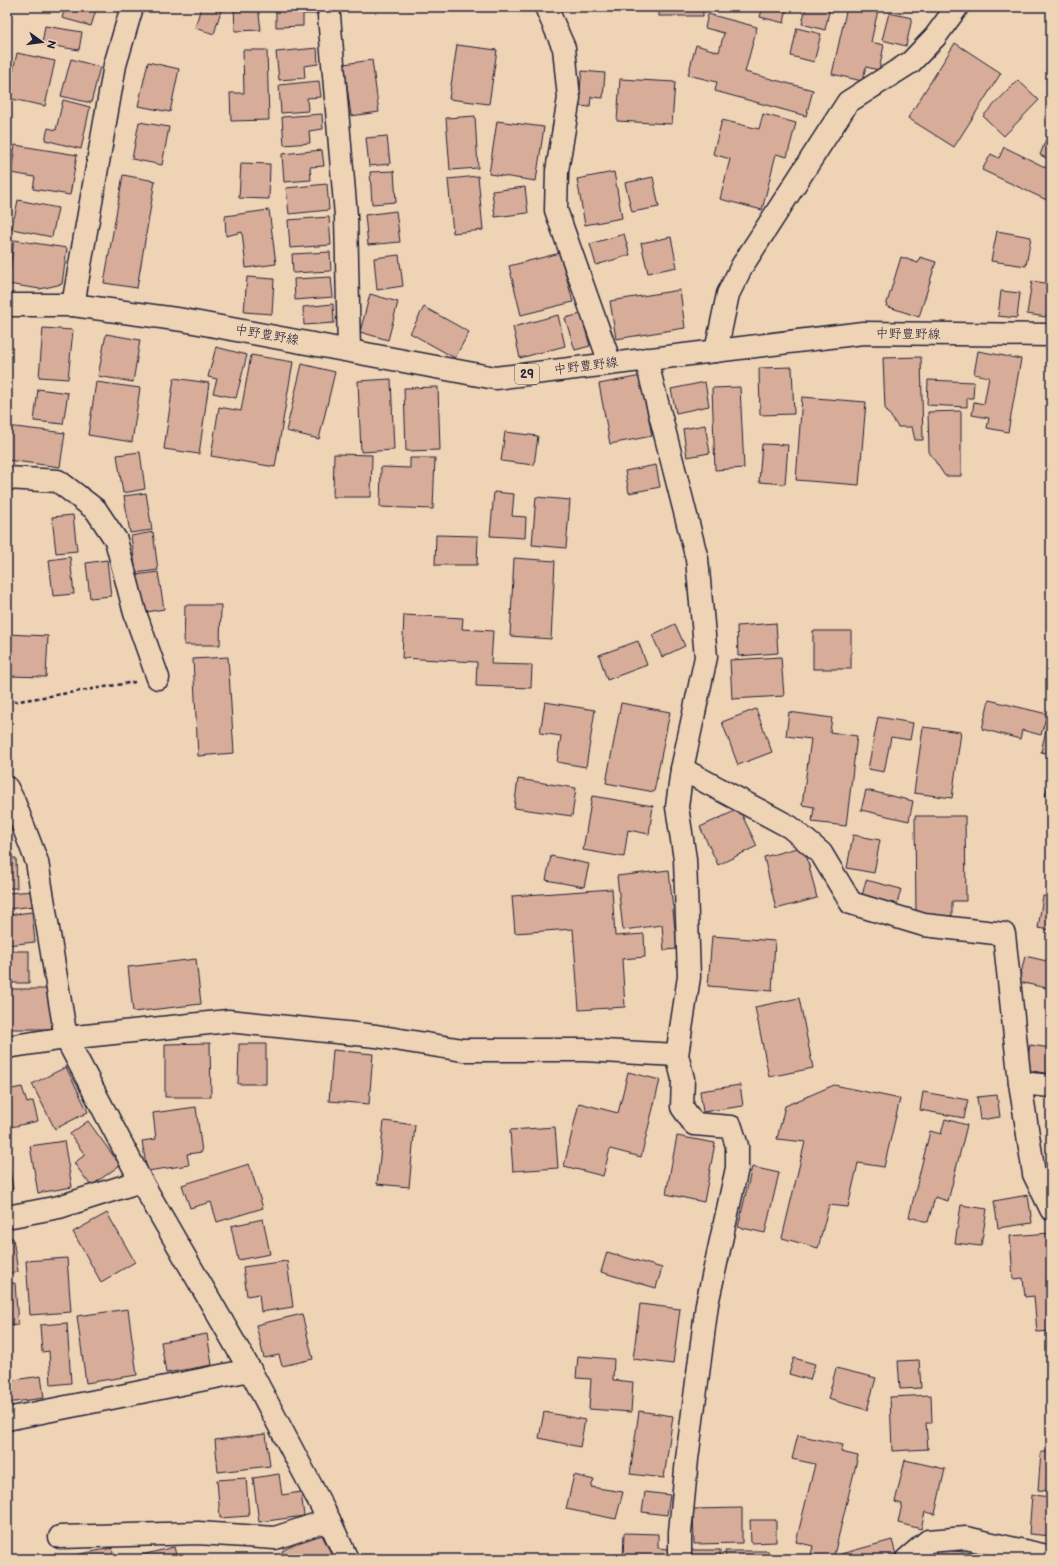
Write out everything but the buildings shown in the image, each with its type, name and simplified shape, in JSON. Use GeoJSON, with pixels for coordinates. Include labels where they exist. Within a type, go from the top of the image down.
{"type":"FeatureCollection","features":[{"type":"Feature","properties":{"kind":"street"},"geometry":{"type":"LineString","coordinates":[[73,305],[115,65],[132,7]]}},
{"type":"Feature","properties":{"kind":"street"},"geometry":{"type":"LineString","coordinates":[[546,7],[564,48],[569,98],[558,171],[556,210],[610,363]]}},
{"type":"Feature","properties":{"kind":"street"},"geometry":{"type":"LineString","coordinates":[[716,351],[728,294],[742,266],[848,102],[911,62],[935,37],[950,8]]}},
{"type":"Feature","properties":{"kind":"street"},"geometry":{"type":"LineString","coordinates":[[329,16],[346,216],[349,350]]}},
{"type":"Feature","properties":{"kind":"street","name":"中野豊野線"},"geometry":{"type":"LineString","coordinates":[[7,305],[73,305],[183,320],[495,378],[863,333],[1051,335]]}},
{"type":"Feature","properties":{"kind":"street"},"geometry":{"type":"LineString","coordinates":[[646,359],[697,559],[706,656],[682,769],[677,807],[685,859],[689,977],[677,1055],[683,1079],[682,1107],[694,1124],[731,1127],[737,1146],[737,1168],[706,1311],[686,1466],[680,1532],[680,1559]]}},
{"type":"Feature","properties":{"kind":"street"},"geometry":{"type":"LineString","coordinates":[[7,478],[58,481],[96,510],[116,540],[135,613],[158,678]]}},
{"type":"Feature","properties":{"kind":"street"},"geometry":{"type":"LineString","coordinates":[[682,769],[790,827],[821,853],[851,903],[924,925],[1004,934],[1020,1083],[1034,1174],[1051,1209]]}},
{"type":"Feature","properties":{"kind":"street"},"geometry":{"type":"LineString","coordinates":[[7,788],[14,802],[37,862],[66,1038],[141,1181],[250,1370],[329,1520],[347,1559]]}},
{"type":"Feature","properties":{"kind":"street"},"geometry":{"type":"LineString","coordinates":[[7,1046],[66,1038],[228,1021],[376,1036],[464,1050],[584,1050],[677,1055]]}},
{"type":"Feature","properties":{"kind":"street"},"geometry":{"type":"LineString","coordinates":[[1020,1083],[1051,1086]]}},
{"type":"Feature","properties":{"kind":"street"},"geometry":{"type":"LineString","coordinates":[[7,1217],[59,1207],[141,1181]]}},
{"type":"Feature","properties":{"kind":"street"},"geometry":{"type":"LineString","coordinates":[[7,1419],[250,1370]]}},
{"type":"Feature","properties":{"kind":"street"},"geometry":{"type":"LineString","coordinates":[[60,1537],[198,1533],[275,1538],[329,1520]]}},
{"type":"Feature","properties":{"kind":"street"},"geometry":{"type":"LineString","coordinates":[[907,1559],[928,1541],[966,1538],[1051,1557]]}},
{"type":"Feature","properties":{"kind":"path"},"geometry":{"type":"LineString","coordinates":[[7,703],[158,678]]}}]}
